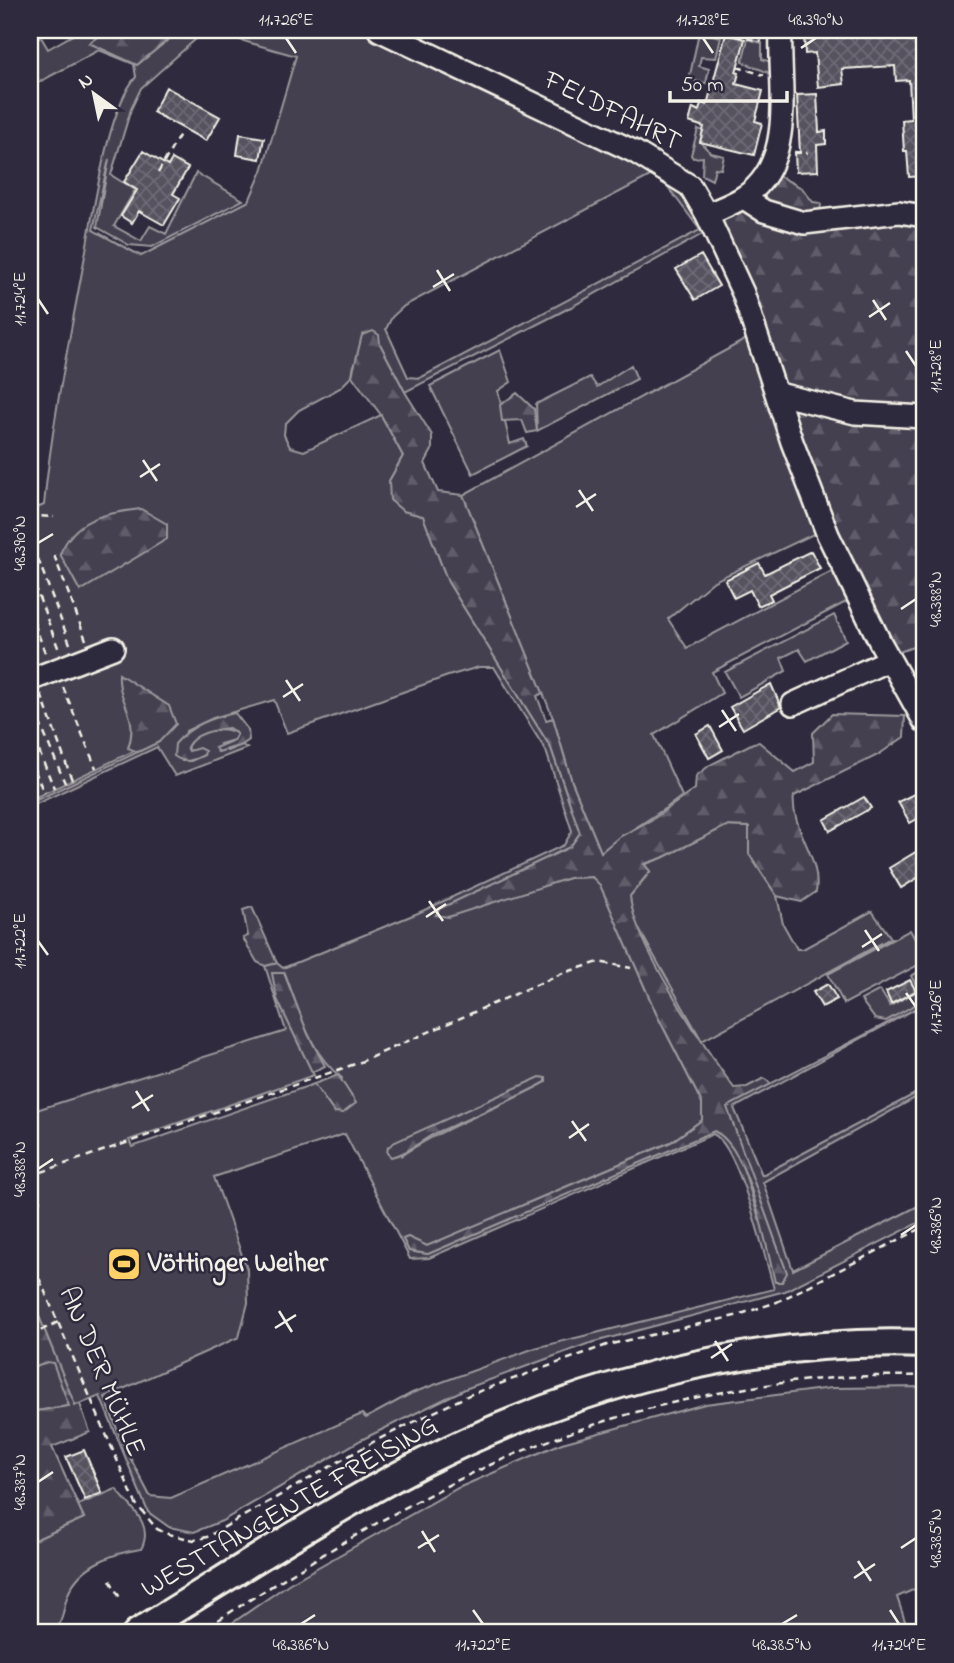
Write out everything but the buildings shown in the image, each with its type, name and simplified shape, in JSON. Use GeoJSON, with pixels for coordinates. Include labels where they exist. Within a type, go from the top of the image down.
{"type":"FeatureCollection","features":[{"type":"Feature","properties":{"kind":"main road","name":"WESTTANGENTE FREISING"},"geometry":{"type":"LineString","coordinates":[[137,1633],[366,1493],[489,1431],[545,1410],[609,1388],[731,1359],[852,1345],[924,1344]]}},
{"type":"Feature","properties":{"kind":"street","name":"FELDFAHRT"},"geometry":{"type":"LineString","coordinates":[[379,30],[674,173],[690,186],[707,215],[743,293],[815,506],[889,660],[924,721]]}},
{"type":"Feature","properties":{"kind":"street"},"geometry":{"type":"LineString","coordinates":[[707,215],[744,198],[761,180],[779,149],[780,38]]}},
{"type":"Feature","properties":{"kind":"street"},"geometry":{"type":"LineString","coordinates":[[744,198],[764,211],[804,223],[899,212],[924,216]]}},
{"type":"Feature","properties":{"kind":"street"},"geometry":{"type":"LineString","coordinates":[[779,394],[855,413],[924,417]]}},
{"type":"Feature","properties":{"kind":"street"},"geometry":{"type":"LineString","coordinates":[[58,669],[113,648]]}},
{"type":"Feature","properties":{"kind":"street"},"geometry":{"type":"LineString","coordinates":[[793,704],[889,660]]}},
{"type":"Feature","properties":{"kind":"path"},"geometry":{"type":"LineString","coordinates":[[735,37],[737,34],[780,38]]}},
{"type":"Feature","properties":{"kind":"path"},"geometry":{"type":"LineString","coordinates":[[737,67],[780,79]]}},
{"type":"Feature","properties":{"kind":"path"},"geometry":{"type":"LineString","coordinates":[[158,173],[180,134]]}},
{"type":"Feature","properties":{"kind":"path"},"geometry":{"type":"LineString","coordinates":[[30,519],[39,516],[54,517]]}},
{"type":"Feature","properties":{"kind":"path"},"geometry":{"type":"LineString","coordinates":[[54,555],[58,669]]}},
{"type":"Feature","properties":{"kind":"path"},"geometry":{"type":"LineString","coordinates":[[38,559],[58,669],[72,779]]}},
{"type":"Feature","properties":{"kind":"path"},"geometry":{"type":"LineString","coordinates":[[30,574],[58,669],[96,768]]}},
{"type":"Feature","properties":{"kind":"path"},"geometry":{"type":"LineString","coordinates":[[30,612],[58,669]]}},
{"type":"Feature","properties":{"kind":"path"},"geometry":{"type":"LineString","coordinates":[[30,700],[65,783]]}},
{"type":"Feature","properties":{"kind":"path"},"geometry":{"type":"LineString","coordinates":[[30,729],[54,788]]}},
{"type":"Feature","properties":{"kind":"path"},"geometry":{"type":"LineString","coordinates":[[30,760],[44,793]]}},
{"type":"Feature","properties":{"kind":"path"},"geometry":{"type":"LineString","coordinates":[[40,1202],[30,1176],[358,1063],[563,973],[599,962],[631,968]]}},
{"type":"Feature","properties":{"kind":"path","name":"AN DER MÜHLE"},"geometry":{"type":"LineString","coordinates":[[30,1257],[60,1321],[136,1504],[157,1529],[194,1540],[206,1537],[353,1452],[469,1395],[607,1345],[735,1316],[777,1302],[924,1227]]}},
{"type":"Feature","properties":{"kind":"path"},"geometry":{"type":"LineString","coordinates":[[30,1336],[60,1321]]}},
{"type":"Feature","properties":{"kind":"path"},"geometry":{"type":"LineString","coordinates":[[198,1633],[426,1497],[478,1471],[603,1422],[722,1393],[846,1377],[924,1376]]}},
{"type":"Feature","properties":{"kind":"path"},"geometry":{"type":"LineString","coordinates":[[110,1580],[120,1598]]}},
{"type":"Feature","properties":{"kind":"green space"},"geometry":{"type":"Polygon","coordinates":[[[75,30],[107,30],[90,43],[138,64],[180,30],[206,30],[141,88],[131,109],[111,175],[135,190],[114,226],[141,241],[150,226],[166,234],[196,173],[243,200],[152,247],[129,245],[97,227],[109,159],[93,230],[141,256],[249,201],[262,171],[296,56],[240,40],[234,30],[363,30],[680,184],[708,231],[571,307],[405,392],[380,344],[354,365],[352,376],[340,388],[299,410],[285,424],[284,435],[290,447],[304,451],[381,415],[403,456],[389,481],[403,511],[423,516],[448,582],[551,748],[580,833],[570,847],[439,909],[436,915],[569,878],[592,877],[600,884],[656,1013],[702,1103],[702,1120],[671,1142],[427,1246],[408,1237],[403,1239],[409,1251],[428,1254],[714,1131],[724,1137],[739,1157],[760,1220],[787,1273],[726,1107],[924,1004],[734,1108],[762,1175],[924,1089],[924,1093],[763,1182],[793,1270],[924,1203],[924,1220],[785,1291],[587,1344],[465,1389],[361,1440],[222,1521],[194,1532],[169,1527],[148,1512],[100,1396],[80,1404],[30,1412],[30,1112],[286,1031],[265,966],[277,963],[283,968],[418,913],[564,845],[572,831],[546,751],[494,667],[479,667],[448,676],[287,733],[274,700],[213,718],[186,731],[182,761],[191,761],[203,755],[189,752],[187,747],[196,737],[210,731],[224,730],[237,734],[234,740],[220,744],[227,751],[242,745],[247,748],[175,776],[157,747],[30,807],[30,803],[159,742],[136,686],[120,675],[144,739],[136,750],[30,800],[30,511],[44,505],[61,382],[97,191],[117,113],[136,77],[134,64],[99,50],[30,87],[30,43],[41,37],[48,49],[76,33],[75,30]],[[659,175],[650,176],[404,306],[392,317],[386,329],[408,377],[420,378],[700,230],[659,175]],[[285,973],[277,999],[314,1075],[129,1140],[132,1147],[314,1084],[334,1112],[342,1078],[313,1044],[285,973]],[[546,1082],[407,1137],[402,1155],[546,1082]],[[345,1134],[214,1177],[247,1269],[248,1303],[239,1337],[105,1397],[122,1442],[150,1496],[171,1498],[362,1414],[366,1418],[412,1393],[535,1348],[774,1289],[741,1180],[723,1143],[713,1134],[429,1258],[410,1259],[345,1134]]]}},
{"type":"Feature","properties":{"kind":"green space"},"geometry":{"type":"Polygon","coordinates":[[[107,30],[180,30],[137,65],[89,43],[107,30]]]}},
{"type":"Feature","properties":{"kind":"green space"},"geometry":{"type":"Polygon","coordinates":[[[699,32],[721,37],[716,58],[701,57],[699,66],[709,69],[706,83],[689,80],[699,32]]]}},
{"type":"Feature","properties":{"kind":"green space"},"geometry":{"type":"Polygon","coordinates":[[[748,39],[762,43],[762,59],[774,63],[774,75],[742,62],[748,39]]]}},
{"type":"Feature","properties":{"kind":"green space"},"geometry":{"type":"Polygon","coordinates":[[[698,129],[703,131],[700,142],[711,153],[724,156],[721,169],[715,168],[712,180],[702,175],[703,157],[693,158],[691,155],[698,129]]]}},
{"type":"Feature","properties":{"kind":"green space"},"geometry":{"type":"Polygon","coordinates":[[[773,173],[802,188],[813,202],[821,203],[820,213],[792,214],[761,201],[773,173]]]}},
{"type":"Feature","properties":{"kind":"green space"},"geometry":{"type":"Polygon","coordinates":[[[737,209],[924,221],[924,643],[891,655],[838,544],[721,223],[726,215],[737,209]]]}},
{"type":"Feature","properties":{"kind":"green space"},"geometry":{"type":"Polygon","coordinates":[[[373,331],[379,335],[380,344],[405,392],[432,435],[432,450],[425,463],[438,492],[463,495],[543,693],[537,696],[546,720],[553,718],[572,782],[601,852],[619,837],[653,819],[695,789],[696,776],[710,765],[753,743],[759,742],[795,772],[814,762],[813,733],[832,714],[905,716],[904,737],[878,755],[794,796],[797,820],[817,879],[816,892],[801,902],[777,896],[749,854],[749,827],[726,826],[662,858],[644,864],[650,871],[630,896],[643,939],[672,994],[734,1088],[747,1087],[764,1078],[771,1084],[727,1107],[787,1273],[782,1282],[775,1282],[761,1222],[737,1156],[726,1140],[714,1131],[428,1254],[409,1251],[403,1239],[408,1237],[427,1246],[671,1142],[702,1120],[702,1103],[656,1013],[600,885],[592,877],[569,878],[448,917],[436,915],[439,909],[570,847],[580,833],[551,748],[448,582],[423,516],[403,511],[390,500],[389,481],[403,456],[381,415],[352,376],[362,335],[373,331]]]}},
{"type":"Feature","properties":{"kind":"green space"},"geometry":{"type":"Polygon","coordinates":[[[750,337],[818,532],[714,581],[668,619],[687,648],[834,570],[848,601],[712,672],[722,693],[654,735],[682,796],[601,853],[572,782],[553,718],[463,495],[750,337]]]}},
{"type":"Feature","properties":{"kind":"green space"},"geometry":{"type":"Polygon","coordinates":[[[500,350],[511,382],[498,391],[510,444],[524,439],[527,446],[473,474],[430,386],[500,350]]]}},
{"type":"Feature","properties":{"kind":"green space"},"geometry":{"type":"Polygon","coordinates":[[[631,365],[637,379],[537,431],[536,404],[590,377],[597,387],[631,365]]]}},
{"type":"Feature","properties":{"kind":"green space"},"geometry":{"type":"Polygon","coordinates":[[[517,393],[534,409],[537,431],[527,433],[522,420],[502,421],[500,405],[517,393]]]}},
{"type":"Feature","properties":{"kind":"green space"},"geometry":{"type":"Polygon","coordinates":[[[141,509],[167,524],[167,539],[80,591],[60,554],[67,541],[83,524],[93,519],[141,509]]]}},
{"type":"Feature","properties":{"kind":"green space"},"geometry":{"type":"Polygon","coordinates":[[[834,615],[846,640],[807,661],[799,649],[781,658],[786,671],[739,697],[725,672],[834,615]]]}},
{"type":"Feature","properties":{"kind":"green space"},"geometry":{"type":"Polygon","coordinates":[[[119,674],[169,706],[176,724],[159,742],[138,752],[128,748],[131,736],[130,717],[121,693],[119,674]]]}},
{"type":"Feature","properties":{"kind":"green space"},"geometry":{"type":"Polygon","coordinates":[[[235,713],[248,730],[249,740],[242,745],[218,752],[215,748],[234,740],[237,734],[229,728],[199,735],[190,742],[187,747],[189,751],[199,748],[205,751],[204,755],[189,761],[174,756],[175,744],[195,727],[235,713]]]}},
{"type":"Feature","properties":{"kind":"green space"},"geometry":{"type":"Polygon","coordinates":[[[726,826],[749,827],[749,854],[777,896],[783,924],[797,949],[803,949],[872,911],[891,938],[702,1041],[631,915],[630,896],[650,872],[643,865],[726,826]]]}},
{"type":"Feature","properties":{"kind":"green space"},"geometry":{"type":"Polygon","coordinates":[[[252,907],[277,963],[265,966],[257,962],[243,938],[248,936],[243,910],[252,907]]]}},
{"type":"Feature","properties":{"kind":"green space"},"geometry":{"type":"Polygon","coordinates":[[[910,930],[924,955],[924,962],[844,1004],[828,974],[910,930]]]}},
{"type":"Feature","properties":{"kind":"green space"},"geometry":{"type":"Polygon","coordinates":[[[924,969],[924,1000],[886,1021],[875,1019],[861,1000],[880,990],[890,1006],[919,990],[911,976],[924,969]]]}},
{"type":"Feature","properties":{"kind":"green space"},"geometry":{"type":"Polygon","coordinates":[[[272,973],[284,973],[308,1034],[325,1066],[312,1072],[277,999],[272,973]]]}},
{"type":"Feature","properties":{"kind":"green space"},"geometry":{"type":"Polygon","coordinates":[[[338,1075],[356,1103],[343,1113],[334,1112],[314,1084],[338,1075]]]}},
{"type":"Feature","properties":{"kind":"green space"},"geometry":{"type":"Polygon","coordinates":[[[540,1077],[546,1078],[546,1082],[440,1131],[404,1152],[391,1157],[387,1153],[388,1147],[395,1142],[540,1077]]]}},
{"type":"Feature","properties":{"kind":"green space"},"geometry":{"type":"Polygon","coordinates":[[[30,1294],[75,1405],[80,1404],[90,1432],[52,1447],[84,1518],[30,1542],[30,1412],[69,1406],[53,1363],[47,1362],[30,1370],[30,1294]]]}},
{"type":"Feature","properties":{"kind":"green space"},"geometry":{"type":"Polygon","coordinates":[[[924,1387],[924,1585],[897,1597],[909,1633],[218,1633],[290,1583],[458,1488],[562,1443],[705,1404],[831,1388],[924,1387]]]}},
{"type":"Feature","properties":{"kind":"green space"},"geometry":{"type":"Polygon","coordinates":[[[116,1489],[143,1524],[145,1531],[141,1549],[120,1553],[90,1567],[74,1582],[60,1624],[54,1633],[30,1633],[30,1542],[84,1518],[78,1505],[116,1489]]]}},
{"type":"Feature","properties":{"kind":"place","name":"Vöttinger Weiher"},"geometry":{"type":"Point","coordinates":[124,1264]}}]}
